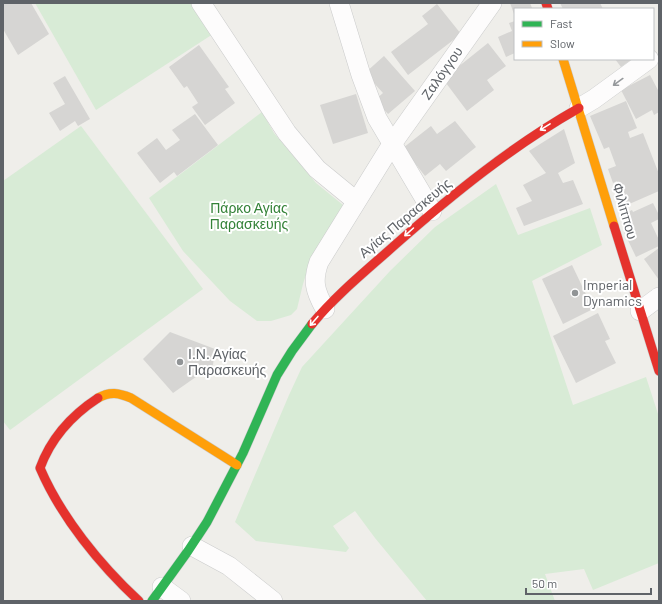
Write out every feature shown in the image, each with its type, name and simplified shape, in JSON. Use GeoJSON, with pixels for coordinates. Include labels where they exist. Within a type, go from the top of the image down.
{"type":"FeatureCollection","features":[{"type":"Feature","properties":{"kind":"street"},"geometry":{"type":"LineString","coordinates":[[202,3],[287,133],[317,169],[356,201]]}},
{"type":"Feature","properties":{"kind":"street","name":"Ζαλόγγου"},"geometry":{"type":"LineString","coordinates":[[325,309],[318,297],[315,283],[315,274],[319,262],[392,144],[492,3]]}},
{"type":"Feature","properties":{"kind":"street"},"geometry":{"type":"LineString","coordinates":[[341,4],[361,75],[374,111],[432,212]]}},
{"type":"Feature","properties":{"kind":"street","name":"Φιλίππου"},"geometry":{"type":"LineString","coordinates":[[563,60],[659,371]]}},
{"type":"Feature","properties":{"kind":"street"},"geometry":{"type":"LineString","coordinates":[[578,108],[594,99],[648,60]]}},
{"type":"Feature","properties":{"kind":"street","name":"Αγίας Παρασκευής"},"geometry":{"type":"LineString","coordinates":[[157,594],[192,546],[210,516],[237,465],[261,414],[276,377],[308,328],[343,291],[432,212],[535,133],[578,108]]}},
{"type":"Feature","properties":{"kind":"street"},"geometry":{"type":"LineString","coordinates":[[640,311],[659,297]]}},
{"type":"Feature","properties":{"kind":"street"},"geometry":{"type":"LineString","coordinates":[[139,601],[120,584],[85,542],[54,495],[40,468],[48,448],[74,415],[100,396],[109,393],[121,394],[131,398],[237,465]]}},
{"type":"Feature","properties":{"kind":"street"},"geometry":{"type":"LineString","coordinates":[[192,546],[229,566],[273,601]]}},
{"type":"Feature","properties":{"kind":"street"},"geometry":{"type":"LineString","coordinates":[[157,594],[182,601]]}},
{"type":"Feature","properties":{"kind":"green space"},"geometry":{"type":"Polygon","coordinates":[[[35,3],[193,3],[213,34],[96,110],[35,3]]]}},
{"type":"Feature","properties":{"kind":"green space","name":"Πάρκο Αγίας Παρασκευής"},"geometry":{"type":"Polygon","coordinates":[[[262,112],[274,133],[316,183],[343,205],[312,256],[297,309],[291,315],[271,321],[257,321],[230,301],[183,251],[149,198],[262,112]]]}},
{"type":"Feature","properties":{"kind":"green space"},"geometry":{"type":"Polygon","coordinates":[[[81,126],[203,289],[10,430],[3,421],[3,181],[81,126]]]}},
{"type":"Feature","properties":{"kind":"green space"},"geometry":{"type":"Polygon","coordinates":[[[496,184],[518,235],[590,208],[602,245],[532,281],[573,405],[646,377],[659,417],[659,563],[593,590],[584,569],[545,574],[555,601],[427,601],[375,538],[355,511],[333,526],[349,548],[346,552],[256,541],[235,522],[302,367],[390,271],[435,227],[496,184]]]}},
{"type":"Feature","properties":{"kind":"building"},"geometry":{"type":"Polygon","coordinates":[[[3,3],[31,3],[49,34],[18,55],[3,29],[3,3]]]}},
{"type":"Feature","properties":{"kind":"building"},"geometry":{"type":"Polygon","coordinates":[[[510,3],[530,3],[532,8],[514,8],[514,14],[510,3]]]}},
{"type":"Feature","properties":{"kind":"building"},"geometry":{"type":"Polygon","coordinates":[[[560,3],[600,3],[602,8],[562,8],[560,3]]]}},
{"type":"Feature","properties":{"kind":"building"},"geometry":{"type":"Polygon","coordinates":[[[437,4],[461,34],[408,75],[391,52],[428,24],[422,16],[437,4]]]}},
{"type":"Feature","properties":{"kind":"building"},"geometry":{"type":"Polygon","coordinates":[[[514,21],[514,53],[506,57],[498,37],[512,31],[509,23],[514,21]]]}},
{"type":"Feature","properties":{"kind":"building"},"geometry":{"type":"Polygon","coordinates":[[[488,43],[506,66],[487,80],[494,90],[467,111],[443,79],[488,43]]]}},
{"type":"Feature","properties":{"kind":"building"},"geometry":{"type":"Polygon","coordinates":[[[199,45],[229,87],[225,89],[235,103],[205,125],[192,107],[198,103],[187,86],[184,88],[169,67],[199,45]]]}},
{"type":"Feature","properties":{"kind":"building"},"geometry":{"type":"Polygon","coordinates":[[[384,56],[415,91],[388,114],[375,100],[383,93],[365,73],[384,56]]]}},
{"type":"Feature","properties":{"kind":"building"},"geometry":{"type":"Polygon","coordinates":[[[616,60],[631,60],[621,67],[616,60]]]}},
{"type":"Feature","properties":{"kind":"building"},"geometry":{"type":"Polygon","coordinates":[[[650,75],[659,92],[659,112],[654,115],[652,110],[636,119],[621,90],[650,75]]]}},
{"type":"Feature","properties":{"kind":"building"},"geometry":{"type":"Polygon","coordinates":[[[65,76],[90,119],[78,126],[75,121],[60,131],[49,113],[65,104],[53,83],[65,76]]]}},
{"type":"Feature","properties":{"kind":"building"},"geometry":{"type":"Polygon","coordinates":[[[356,94],[368,133],[333,144],[320,105],[356,94]]]}},
{"type":"Feature","properties":{"kind":"building"},"geometry":{"type":"Polygon","coordinates":[[[626,101],[637,128],[628,132],[630,138],[643,133],[659,174],[659,191],[627,205],[617,181],[613,183],[608,169],[616,166],[609,147],[604,149],[590,116],[626,101]]]}},
{"type":"Feature","properties":{"kind":"building"},"geometry":{"type":"Polygon","coordinates":[[[195,114],[218,145],[177,176],[174,172],[160,183],[137,153],[157,138],[166,150],[180,140],[172,130],[195,114]]]}},
{"type":"Feature","properties":{"kind":"building"},"geometry":{"type":"Polygon","coordinates":[[[455,121],[476,147],[446,171],[440,164],[425,176],[403,148],[431,126],[437,134],[455,121]]]}},
{"type":"Feature","properties":{"kind":"building"},"geometry":{"type":"Polygon","coordinates":[[[564,129],[575,163],[558,173],[563,183],[573,180],[583,204],[524,226],[516,208],[532,201],[523,185],[546,173],[529,151],[564,129]]]}},
{"type":"Feature","properties":{"kind":"building"},"geometry":{"type":"Polygon","coordinates":[[[653,203],[659,215],[659,219],[651,223],[659,240],[659,246],[636,257],[624,232],[631,228],[624,214],[632,210],[633,212],[653,203]]]}},
{"type":"Feature","properties":{"kind":"building"},"geometry":{"type":"Polygon","coordinates":[[[659,248],[659,280],[644,259],[659,248]]]}},
{"type":"Feature","properties":{"kind":"building"},"geometry":{"type":"Polygon","coordinates":[[[572,265],[593,309],[563,324],[542,279],[572,265]]]}},
{"type":"Feature","properties":{"kind":"building"},"geometry":{"type":"Polygon","coordinates":[[[598,313],[610,339],[605,341],[616,363],[576,383],[553,336],[598,313]]]}},
{"type":"Feature","properties":{"kind":"building","name":"Ι.Ν. Αγίας Παρασκευής"},"geometry":{"type":"Polygon","coordinates":[[[170,332],[215,349],[213,365],[173,393],[143,359],[170,332]]]}},
{"type":"Feature","properties":{"kind":"traffic: fast"},"geometry":{"type":"LineString","coordinates":[[152,601],[207,522],[243,453],[277,375],[292,351],[312,324]]}},
{"type":"Feature","properties":{"kind":"traffic: slow"},"geometry":{"type":"LineString","coordinates":[[563,60],[614,226]]}},
{"type":"Feature","properties":{"kind":"traffic: slow"},"geometry":{"type":"LineString","coordinates":[[98,398],[107,394],[122,395],[131,398],[237,465]]}},
{"type":"Feature","properties":{"kind":"traffic: jam"},"geometry":{"type":"LineString","coordinates":[[546,3],[548,8]]}},
{"type":"Feature","properties":{"kind":"traffic: jam"},"geometry":{"type":"LineString","coordinates":[[312,324],[352,282],[461,189],[530,138],[579,108]]}},
{"type":"Feature","properties":{"kind":"traffic: jam"},"geometry":{"type":"LineString","coordinates":[[614,226],[659,371]]}},
{"type":"Feature","properties":{"kind":"traffic: jam"},"geometry":{"type":"LineString","coordinates":[[98,398],[63,428],[50,447],[40,468],[70,522],[96,556],[139,601]]}},
{"type":"Feature","properties":{"kind":"place","name":"Imperial Dynamics"},"geometry":{"type":"Point","coordinates":[575,293]}},
{"type":"Feature","properties":{"kind":"place","name":"Ι.Ν. Αγίας Παρασκευής"},"geometry":{"type":"Point","coordinates":[180,362]}}]}
